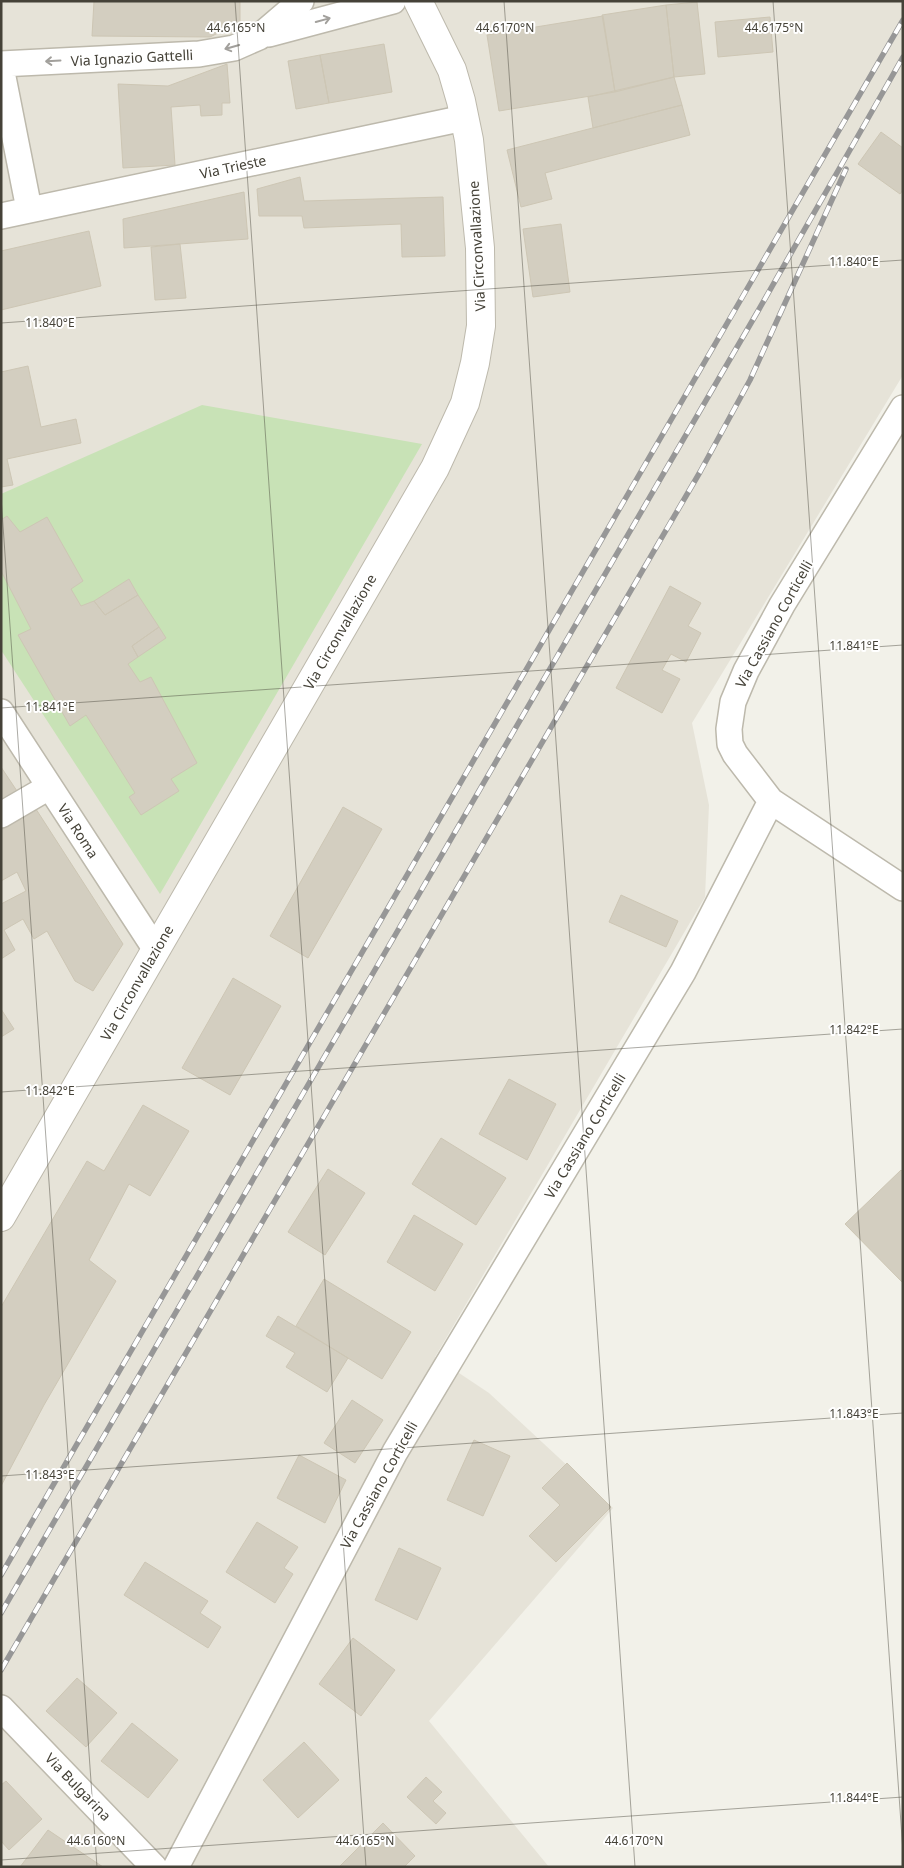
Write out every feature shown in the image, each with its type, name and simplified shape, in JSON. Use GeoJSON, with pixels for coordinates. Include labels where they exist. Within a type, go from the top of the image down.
{"type":"FeatureCollection","features":[{"type":"Feature","properties":{"kind":"street","name":"Via Ignazio Gattelli"},"geometry":{"type":"LineString","coordinates":[[259,36],[301,1]]}},
{"type":"Feature","properties":{"kind":"street","name":"Via Ignazio Gattelli"},"geometry":{"type":"LineString","coordinates":[[1,66],[199,54],[234,48],[259,36],[393,1]]}},
{"type":"Feature","properties":{"kind":"street","name":"Via Circonvallazione"},"geometry":{"type":"LineString","coordinates":[[4,1204],[156,950],[435,468],[465,403],[481,326],[480,248],[470,140],[452,70],[418,1]]}},
{"type":"Feature","properties":{"kind":"street"},"geometry":{"type":"LineString","coordinates":[[1,66],[30,209]]}},
{"type":"Feature","properties":{"kind":"street","name":"Via Trieste"},"geometry":{"type":"LineString","coordinates":[[1,216],[464,118]]}},
{"type":"Feature","properties":{"kind":"street","name":"Via Cassiano Corticelli"},"geometry":{"type":"LineString","coordinates":[[176,1867],[395,1452],[683,972],[771,800],[748,772],[730,744],[729,717],[733,702],[746,671],[782,605],[903,408]]}},
{"type":"Feature","properties":{"kind":"street","name":"Via Roma"},"geometry":{"type":"LineString","coordinates":[[1,712],[156,950]]}},
{"type":"Feature","properties":{"kind":"street"},"geometry":{"type":"LineString","coordinates":[[1,815],[50,787]]}},
{"type":"Feature","properties":{"kind":"street"},"geometry":{"type":"LineString","coordinates":[[771,800],[903,888]]}},
{"type":"Feature","properties":{"kind":"street","name":"Via Bulgarina"},"geometry":{"type":"LineString","coordinates":[[1,1708],[154,1867]]}},
{"type":"Feature","properties":{"kind":"shaded area"},"geometry":{"type":"Polygon","coordinates":[[[1,1],[903,1],[903,375],[692,723],[709,805],[705,897],[435,1357],[489,1393],[613,1508],[429,1721],[549,1867],[1,1867],[1,1]]]}},
{"type":"Feature","properties":{"kind":"green space"},"geometry":{"type":"Polygon","coordinates":[[[202,405],[422,444],[160,894],[1,650],[1,494],[202,405]]]}},
{"type":"Feature","properties":{"kind":"building"},"geometry":{"type":"Polygon","coordinates":[[[94,1],[240,1],[240,22],[210,37],[92,36],[94,1]]]}},
{"type":"Feature","properties":{"kind":"building"},"geometry":{"type":"Polygon","coordinates":[[[697,2],[705,74],[674,77],[666,5],[697,2]]]}},
{"type":"Feature","properties":{"kind":"building"},"geometry":{"type":"Polygon","coordinates":[[[666,5],[674,77],[615,92],[602,15],[666,5]]]}},
{"type":"Feature","properties":{"kind":"building"},"geometry":{"type":"Polygon","coordinates":[[[603,16],[615,92],[499,111],[487,35],[603,16]]]}},
{"type":"Feature","properties":{"kind":"building"},"geometry":{"type":"Polygon","coordinates":[[[770,17],[773,52],[718,57],[715,22],[770,17]]]}},
{"type":"Feature","properties":{"kind":"building"},"geometry":{"type":"Polygon","coordinates":[[[384,44],[392,92],[329,103],[320,55],[384,44]]]}},
{"type":"Feature","properties":{"kind":"building"},"geometry":{"type":"Polygon","coordinates":[[[320,55],[329,103],[296,109],[288,61],[320,55]]]}},
{"type":"Feature","properties":{"kind":"building"},"geometry":{"type":"Polygon","coordinates":[[[227,64],[230,103],[222,103],[222,115],[201,116],[200,105],[171,107],[175,165],[123,168],[118,84],[168,86],[227,64]]]}},
{"type":"Feature","properties":{"kind":"building"},"geometry":{"type":"Polygon","coordinates":[[[674,77],[682,105],[593,128],[588,97],[674,77]]]}},
{"type":"Feature","properties":{"kind":"building"},"geometry":{"type":"Polygon","coordinates":[[[682,105],[690,135],[545,173],[552,199],[521,207],[507,150],[682,105]]]}},
{"type":"Feature","properties":{"kind":"building"},"geometry":{"type":"Polygon","coordinates":[[[881,132],[903,148],[903,190],[900,194],[858,164],[881,132]]]}},
{"type":"Feature","properties":{"kind":"building"},"geometry":{"type":"Polygon","coordinates":[[[300,177],[304,201],[443,197],[445,256],[402,257],[401,224],[304,228],[302,216],[259,216],[257,189],[300,177]]]}},
{"type":"Feature","properties":{"kind":"building"},"geometry":{"type":"Polygon","coordinates":[[[244,192],[248,239],[124,248],[123,219],[244,192]]]}},
{"type":"Feature","properties":{"kind":"building"},"geometry":{"type":"Polygon","coordinates":[[[561,224],[570,292],[533,297],[523,229],[561,224]]]}},
{"type":"Feature","properties":{"kind":"building"},"geometry":{"type":"Polygon","coordinates":[[[89,231],[101,286],[1,310],[1,251],[89,231]]]}},
{"type":"Feature","properties":{"kind":"building"},"geometry":{"type":"Polygon","coordinates":[[[180,244],[186,298],[155,300],[151,247],[180,244]]]}},
{"type":"Feature","properties":{"kind":"building"},"geometry":{"type":"Polygon","coordinates":[[[28,366],[41,427],[76,419],[81,443],[7,459],[13,485],[1,487],[1,372],[28,366]]]}},
{"type":"Feature","properties":{"kind":"building"},"geometry":{"type":"Polygon","coordinates":[[[7,516],[20,532],[47,517],[83,581],[71,589],[81,606],[94,601],[105,615],[138,595],[159,627],[132,646],[138,657],[128,664],[140,682],[151,677],[197,763],[171,779],[179,791],[141,815],[129,797],[135,793],[86,715],[70,726],[18,635],[31,629],[1,571],[1,520],[7,516]]]}},
{"type":"Feature","properties":{"kind":"building"},"geometry":{"type":"Polygon","coordinates":[[[129,579],[138,595],[105,615],[94,601],[129,579]]]}},
{"type":"Feature","properties":{"kind":"building"},"geometry":{"type":"Polygon","coordinates":[[[670,586],[701,603],[688,626],[701,633],[686,662],[671,654],[662,670],[680,679],[662,713],[616,688],[670,586]]]}},
{"type":"Feature","properties":{"kind":"building"},"geometry":{"type":"Polygon","coordinates":[[[159,627],[166,638],[138,657],[132,646],[159,627]]]}},
{"type":"Feature","properties":{"kind":"building"},"geometry":{"type":"Polygon","coordinates":[[[1,767],[19,794],[1,803],[1,767]]]}},
{"type":"Feature","properties":{"kind":"building"},"geometry":{"type":"Polygon","coordinates":[[[34,806],[123,944],[93,991],[75,981],[47,931],[34,939],[23,919],[4,930],[15,950],[1,959],[1,904],[26,891],[17,872],[1,881],[1,825],[34,806]]]}},
{"type":"Feature","properties":{"kind":"building"},"geometry":{"type":"Polygon","coordinates":[[[343,807],[382,829],[308,958],[270,936],[343,807]]]}},
{"type":"Feature","properties":{"kind":"building"},"geometry":{"type":"Polygon","coordinates":[[[621,895],[678,921],[666,947],[609,922],[621,895]]]}},
{"type":"Feature","properties":{"kind":"building"},"geometry":{"type":"Polygon","coordinates":[[[233,978],[281,1006],[230,1095],[182,1068],[233,978]]]}},
{"type":"Feature","properties":{"kind":"building"},"geometry":{"type":"Polygon","coordinates":[[[1,1009],[14,1029],[1,1037],[1,1009]]]}},
{"type":"Feature","properties":{"kind":"building"},"geometry":{"type":"Polygon","coordinates":[[[509,1079],[556,1104],[527,1160],[479,1134],[509,1079]]]}},
{"type":"Feature","properties":{"kind":"building"},"geometry":{"type":"Polygon","coordinates":[[[143,1105],[189,1131],[150,1196],[129,1184],[89,1260],[116,1281],[44,1405],[1,1486],[1,1307],[87,1161],[104,1171],[143,1105]]]}},
{"type":"Feature","properties":{"kind":"building"},"geometry":{"type":"Polygon","coordinates":[[[441,1138],[506,1178],[476,1225],[412,1184],[441,1138]]]}},
{"type":"Feature","properties":{"kind":"building"},"geometry":{"type":"Polygon","coordinates":[[[328,1169],[365,1193],[325,1255],[288,1232],[328,1169]]]}},
{"type":"Feature","properties":{"kind":"building"},"geometry":{"type":"Polygon","coordinates":[[[901,1170],[903,1172],[903,1283],[845,1224],[901,1170]]]}},
{"type":"Feature","properties":{"kind":"building"},"geometry":{"type":"Polygon","coordinates":[[[414,1215],[463,1244],[435,1291],[387,1262],[414,1215]]]}},
{"type":"Feature","properties":{"kind":"building"},"geometry":{"type":"Polygon","coordinates":[[[324,1279],[411,1332],[382,1379],[296,1326],[324,1279]]]}},
{"type":"Feature","properties":{"kind":"building"},"geometry":{"type":"Polygon","coordinates":[[[278,1316],[348,1358],[327,1392],[286,1367],[295,1353],[266,1336],[278,1316]]]}},
{"type":"Feature","properties":{"kind":"building"},"geometry":{"type":"Polygon","coordinates":[[[352,1400],[383,1420],[355,1463],[324,1443],[352,1400]]]}},
{"type":"Feature","properties":{"kind":"building"},"geometry":{"type":"Polygon","coordinates":[[[474,1440],[510,1456],[483,1516],[447,1500],[474,1440]]]}},
{"type":"Feature","properties":{"kind":"building"},"geometry":{"type":"Polygon","coordinates":[[[299,1455],[346,1480],[325,1523],[277,1498],[299,1455]]]}},
{"type":"Feature","properties":{"kind":"building"},"geometry":{"type":"Polygon","coordinates":[[[567,1463],[611,1507],[556,1562],[529,1536],[560,1505],[542,1488],[567,1463]]]}},
{"type":"Feature","properties":{"kind":"building"},"geometry":{"type":"Polygon","coordinates":[[[257,1522],[298,1547],[284,1568],[293,1574],[275,1603],[226,1572],[257,1522]]]}},
{"type":"Feature","properties":{"kind":"building"},"geometry":{"type":"Polygon","coordinates":[[[399,1548],[441,1568],[417,1620],[375,1600],[399,1548]]]}},
{"type":"Feature","properties":{"kind":"building"},"geometry":{"type":"Polygon","coordinates":[[[145,1562],[208,1601],[200,1613],[221,1627],[208,1648],[124,1595],[145,1562]]]}},
{"type":"Feature","properties":{"kind":"building"},"geometry":{"type":"Polygon","coordinates":[[[353,1638],[395,1670],[361,1716],[319,1684],[353,1638]]]}},
{"type":"Feature","properties":{"kind":"building"},"geometry":{"type":"Polygon","coordinates":[[[77,1678],[117,1713],[86,1747],[46,1711],[77,1678]]]}},
{"type":"Feature","properties":{"kind":"building"},"geometry":{"type":"Polygon","coordinates":[[[132,1723],[178,1760],[148,1798],[101,1761],[132,1723]]]}},
{"type":"Feature","properties":{"kind":"building"},"geometry":{"type":"Polygon","coordinates":[[[304,1742],[339,1780],[298,1818],[263,1780],[304,1742]]]}},
{"type":"Feature","properties":{"kind":"building"},"geometry":{"type":"Polygon","coordinates":[[[426,1777],[442,1792],[433,1801],[446,1813],[436,1824],[407,1797],[426,1777]]]}},
{"type":"Feature","properties":{"kind":"building"},"geometry":{"type":"Polygon","coordinates":[[[6,1781],[42,1819],[9,1850],[1,1841],[1,1785],[6,1781]]]}},
{"type":"Feature","properties":{"kind":"building"},"geometry":{"type":"Polygon","coordinates":[[[383,1823],[415,1856],[404,1867],[339,1867],[383,1823]]]}},
{"type":"Feature","properties":{"kind":"building"},"geometry":{"type":"Polygon","coordinates":[[[48,1830],[103,1867],[20,1867],[48,1830]]]}},
{"type":"Feature","properties":{"kind":"railway"},"geometry":{"type":"LineString","coordinates":[[1,1575],[903,20]]}},
{"type":"Feature","properties":{"kind":"railway"},"geometry":{"type":"LineString","coordinates":[[1,1613],[758,311],[903,57]]}},
{"type":"Feature","properties":{"kind":"railway"},"geometry":{"type":"LineString","coordinates":[[1,1670],[700,472],[750,380],[846,169]]}}]}
